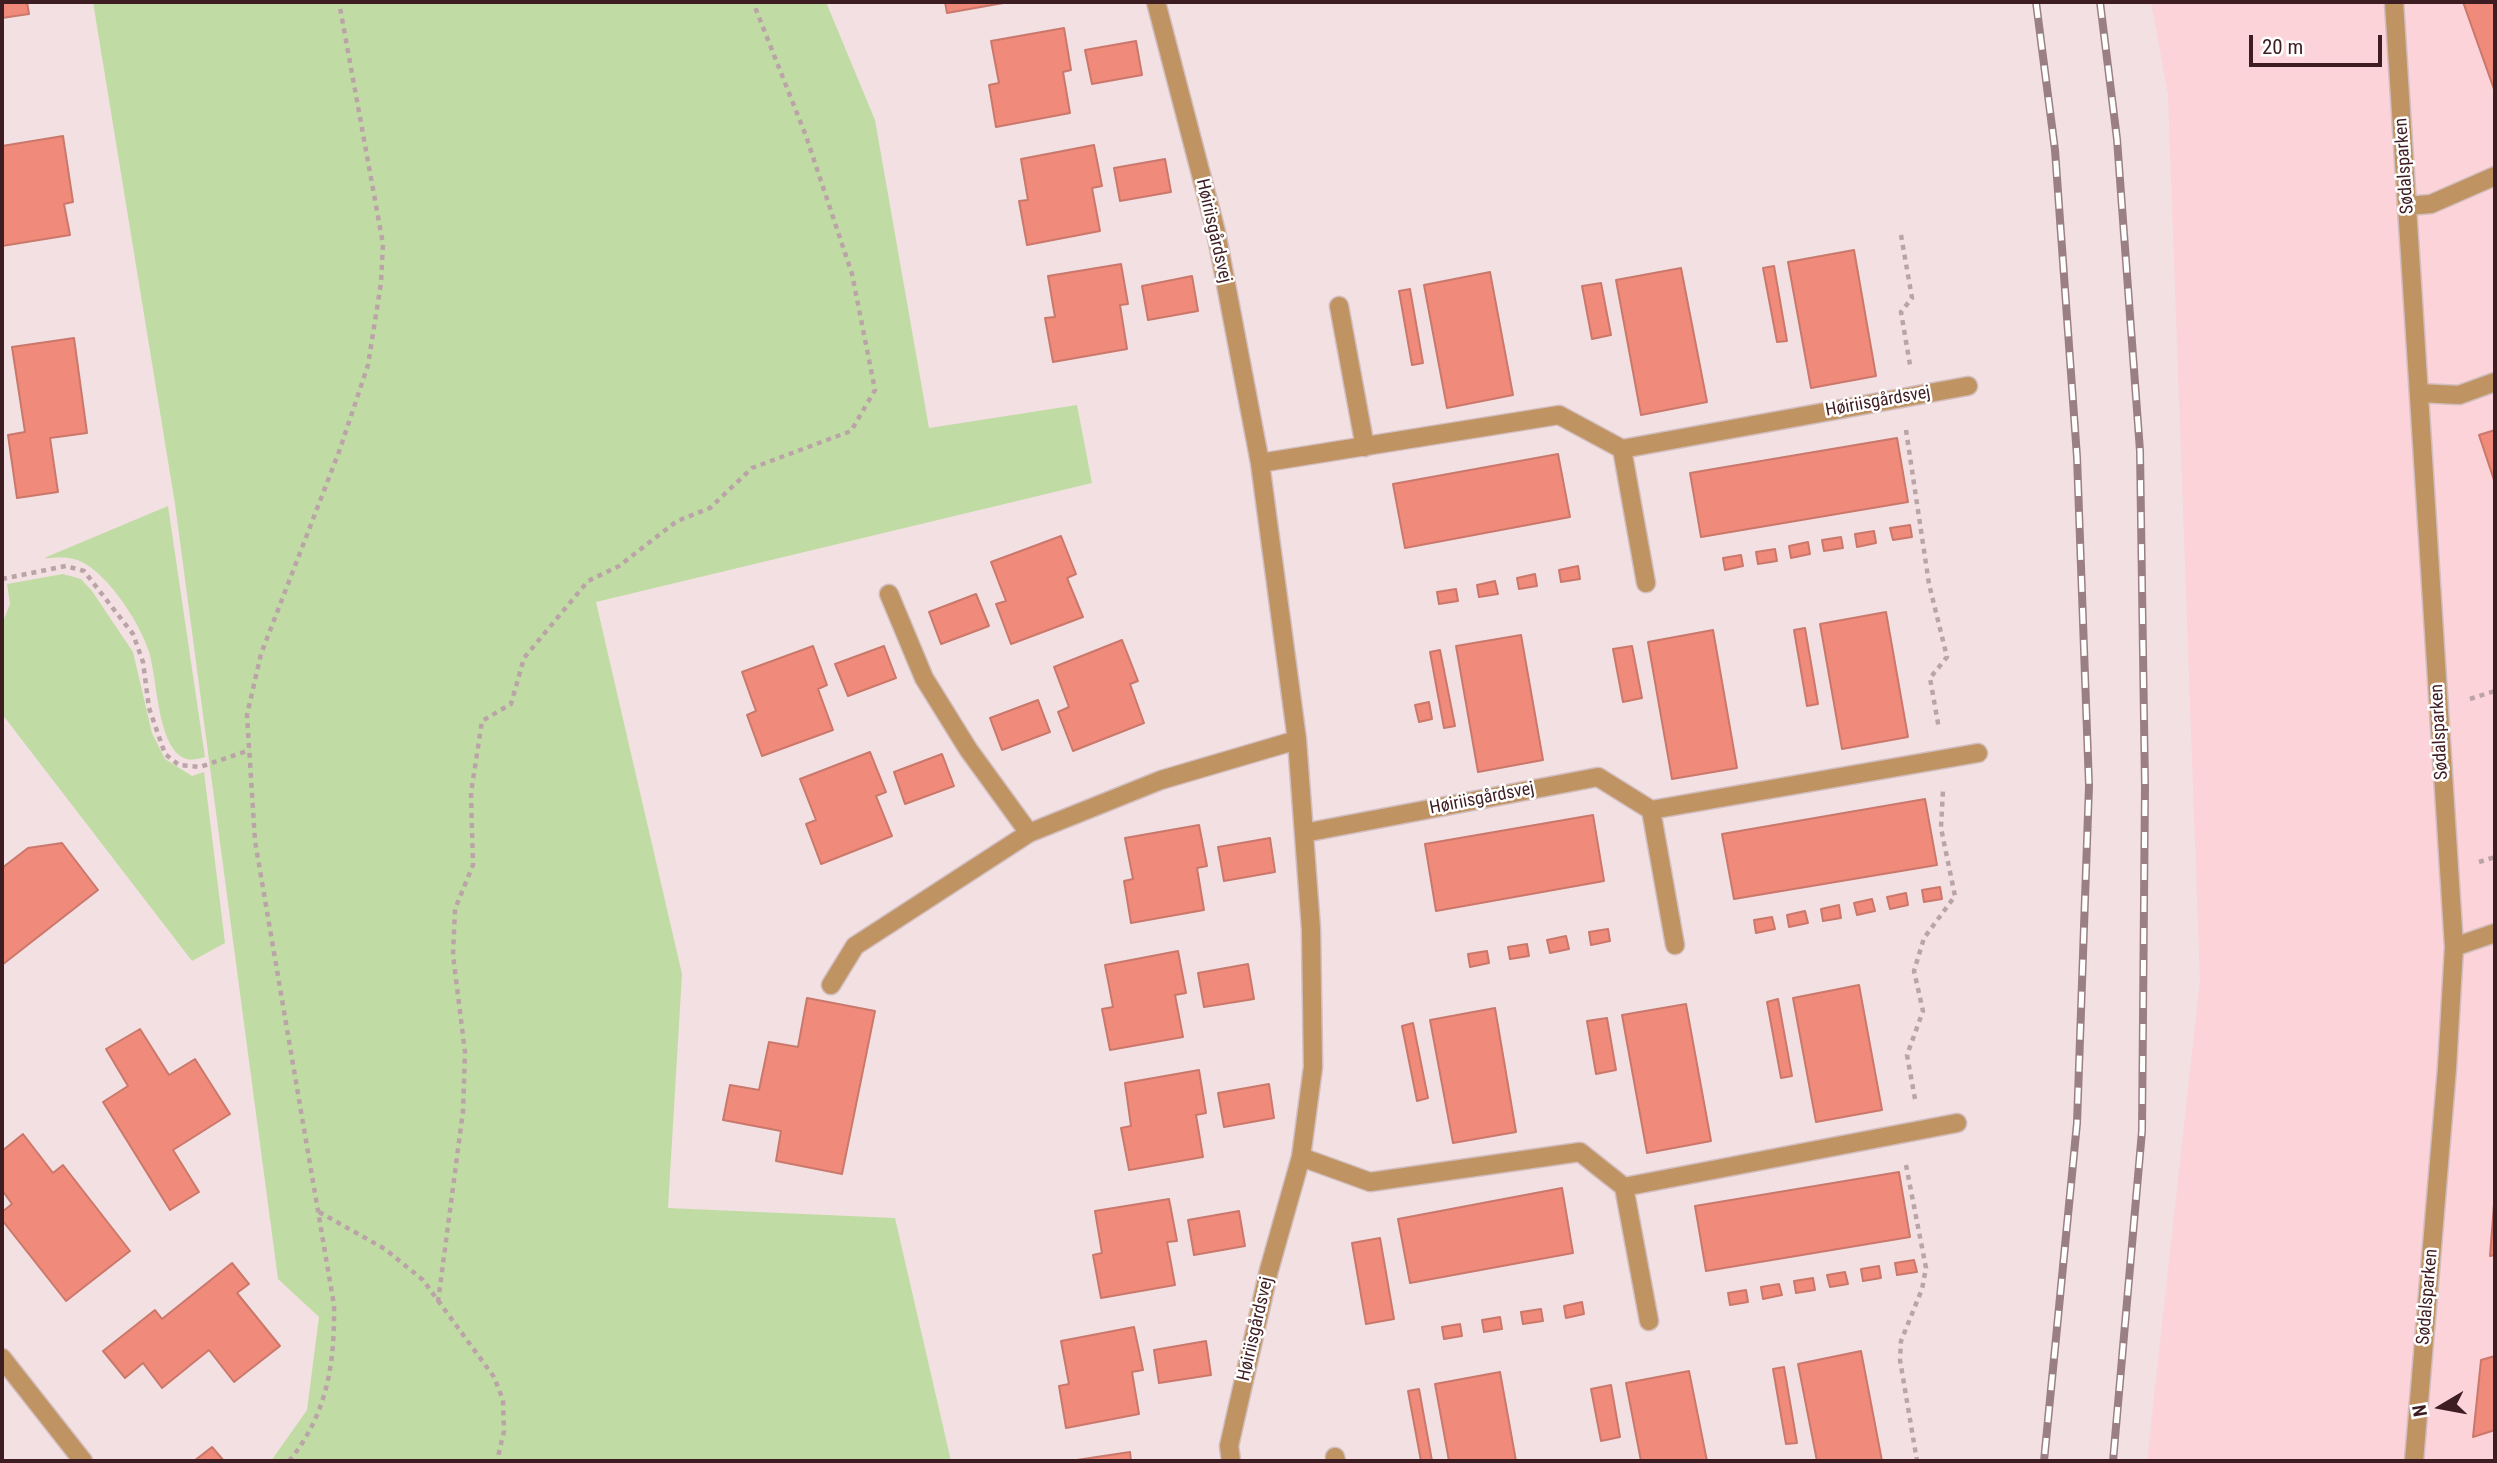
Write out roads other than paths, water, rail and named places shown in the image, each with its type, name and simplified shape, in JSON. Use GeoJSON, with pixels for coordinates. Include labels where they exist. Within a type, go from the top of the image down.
{"type":"FeatureCollection","features":[{"type":"Feature","properties":{"kind":"street","name":"Høiriisgårdsvej"},"geometry":{"type":"LineString","coordinates":[[1156,2],[1216,232],[1260,463],[1297,740],[1311,929],[1313,1067],[1301,1157],[1269,1270],[1229,1446],[1231,1461]]}},
{"type":"Feature","properties":{"kind":"street","name":"Sødalsparken"},"geometry":{"type":"LineString","coordinates":[[2394,2],[2454,947],[2446,1082],[2414,1461]]}},
{"type":"Feature","properties":{"kind":"street"},"geometry":{"type":"LineString","coordinates":[[2407,206],[2431,204],[2495,176]]}},
{"type":"Feature","properties":{"kind":"street"},"geometry":{"type":"LineString","coordinates":[[1339,306],[1364,447]]}},
{"type":"Feature","properties":{"kind":"street"},"geometry":{"type":"LineString","coordinates":[[2419,393],[2459,395],[2495,382]]}},
{"type":"Feature","properties":{"kind":"street","name":"Høiriisgårdsvej"},"geometry":{"type":"LineString","coordinates":[[1622,449],[1968,386]]}},
{"type":"Feature","properties":{"kind":"street"},"geometry":{"type":"LineString","coordinates":[[1260,463],[1559,415],[1622,449],[1646,583]]}},
{"type":"Feature","properties":{"kind":"street"},"geometry":{"type":"LineString","coordinates":[[889,594],[924,678],[968,749],[1029,833]]}},
{"type":"Feature","properties":{"kind":"street"},"geometry":{"type":"LineString","coordinates":[[831,985],[855,946],[1029,833],[1161,780],[1297,740]]}},
{"type":"Feature","properties":{"kind":"street"},"geometry":{"type":"LineString","coordinates":[[1675,945],[1651,810],[1978,753]]}},
{"type":"Feature","properties":{"kind":"street","name":"Høiriisgårdsvej"},"geometry":{"type":"LineString","coordinates":[[1304,833],[1598,777],[1651,810]]}},
{"type":"Feature","properties":{"kind":"street"},"geometry":{"type":"LineString","coordinates":[[2454,947],[2495,933]]}},
{"type":"Feature","properties":{"kind":"street"},"geometry":{"type":"LineString","coordinates":[[1624,1187],[1957,1122]]}},
{"type":"Feature","properties":{"kind":"street"},"geometry":{"type":"LineString","coordinates":[[1301,1157],[1370,1182],[1580,1152],[1624,1187],[1649,1321]]}},
{"type":"Feature","properties":{"kind":"street"},"geometry":{"type":"LineString","coordinates":[[2,1358],[83,1461]]}},
{"type":"Feature","properties":{"kind":"railway"},"geometry":{"type":"LineString","coordinates":[[2036,2],[2055,150],[2077,457],[2089,786],[2077,1123],[2044,1461]]}},
{"type":"Feature","properties":{"kind":"railway"},"geometry":{"type":"LineString","coordinates":[[2100,2],[2117,139],[2140,451],[2145,787],[2142,1131],[2113,1461]]}}]}
